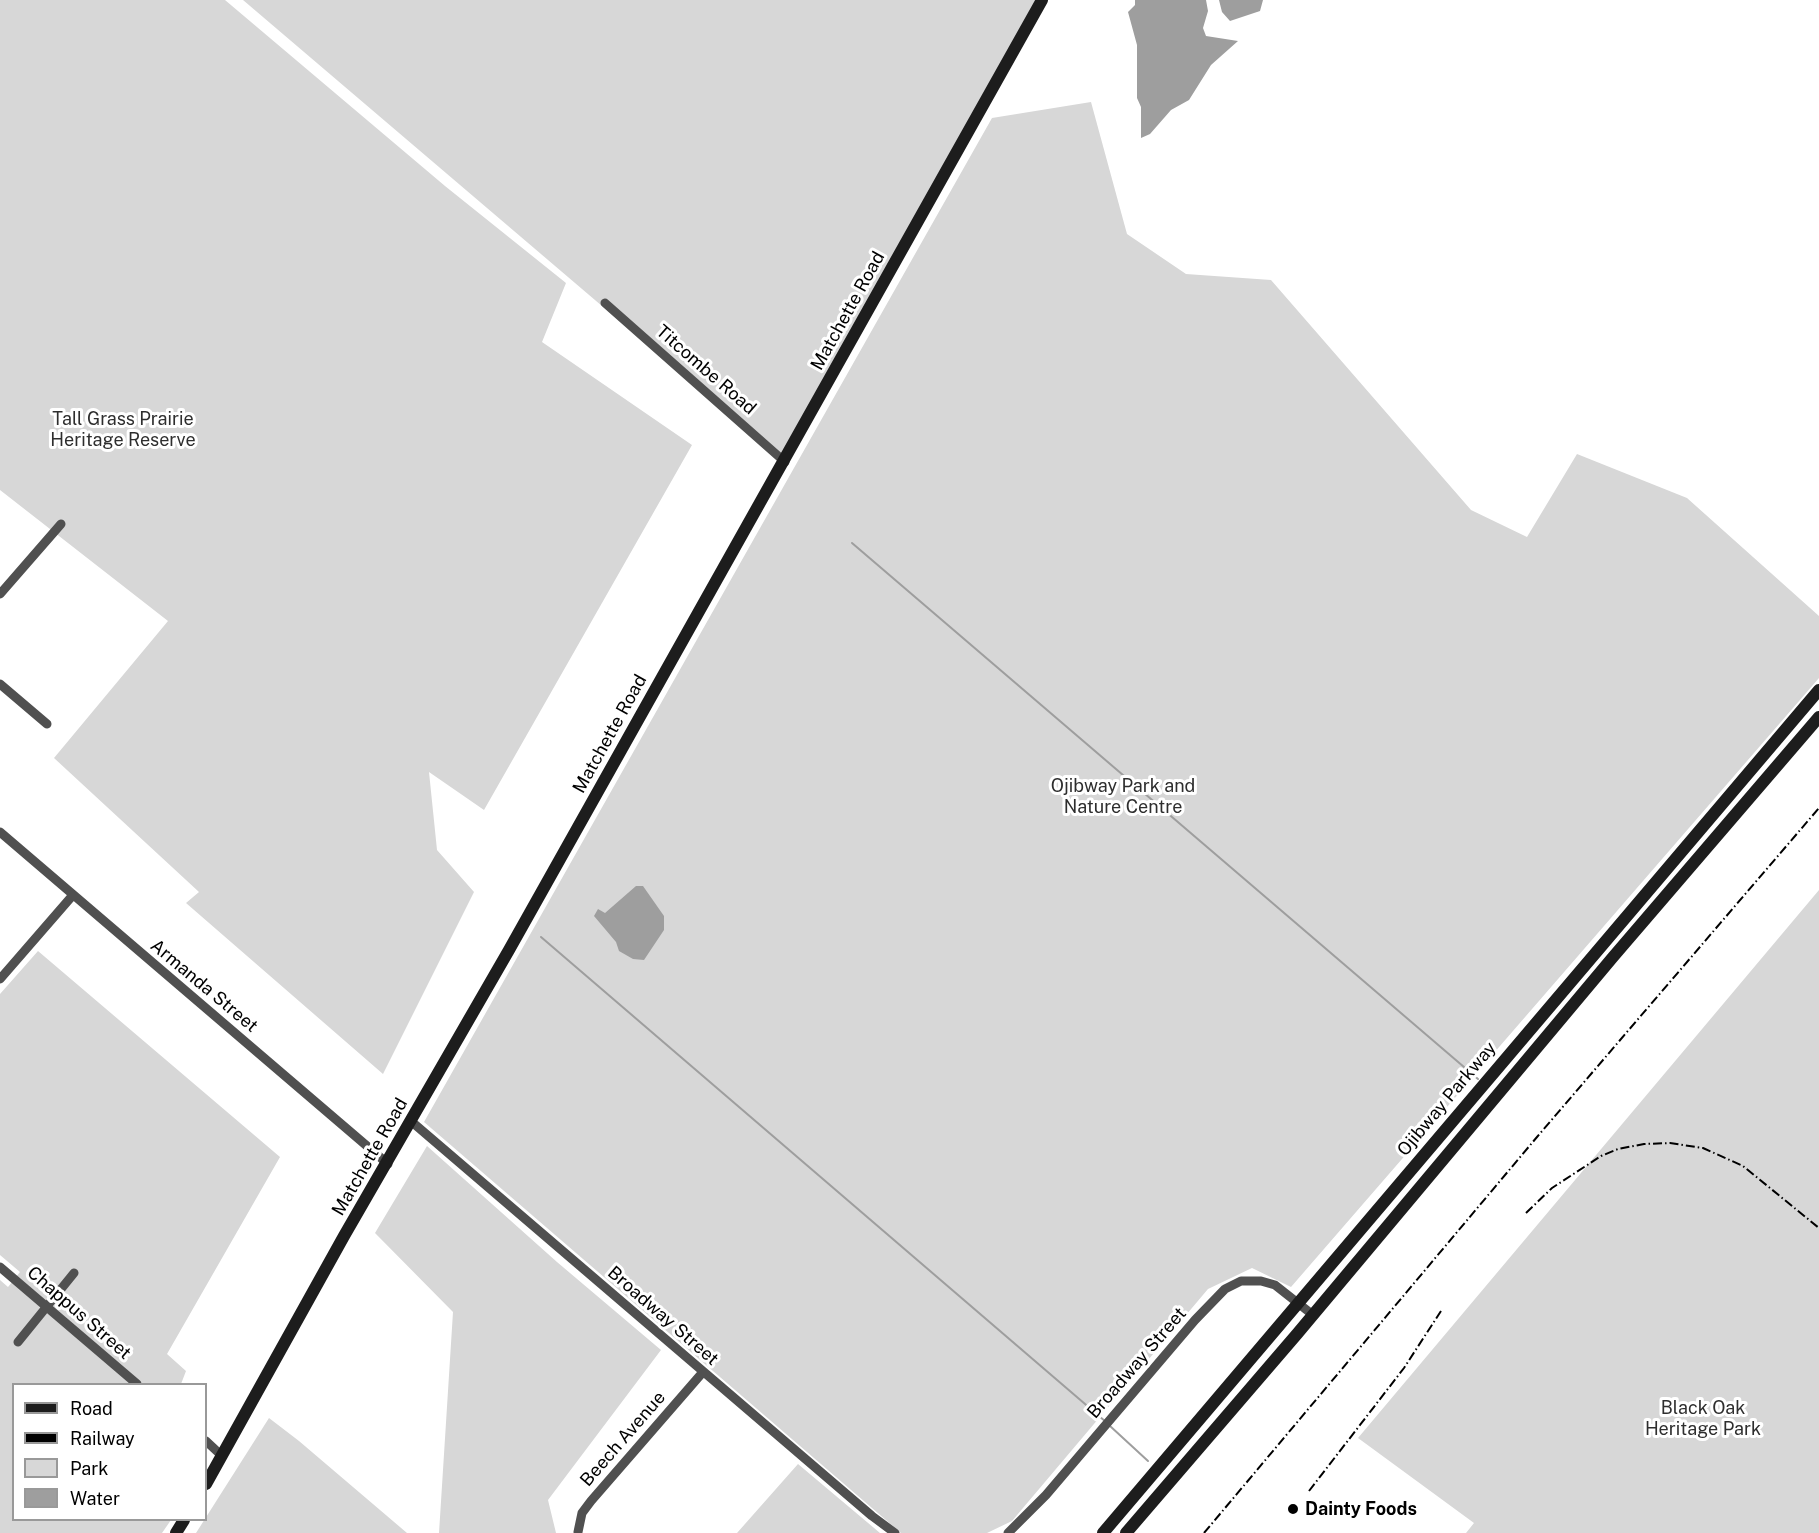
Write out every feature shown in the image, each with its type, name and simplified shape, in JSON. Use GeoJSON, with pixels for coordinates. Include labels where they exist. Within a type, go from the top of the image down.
{"type":"FeatureCollection","features":[{"type":"Feature","properties":{"kind":"main road","name":"Matchette Road"},"geometry":{"type":"LineString","coordinates":[[207,1482],[344,1236],[412,1122],[785,462],[1042,0]]}},
{"type":"Feature","properties":{"kind":"main road","name":"Ojibway Parkway"},"geometry":{"type":"LineString","coordinates":[[1103,1533],[1819,690]]}},
{"type":"Feature","properties":{"kind":"main road","name":"Ojibway Parkway"},"geometry":{"type":"LineString","coordinates":[[1126,1533],[1819,717]]}},
{"type":"Feature","properties":{"kind":"street","name":"Titcombe Road"},"geometry":{"type":"LineString","coordinates":[[605,303],[785,462]]}},
{"type":"Feature","properties":{"kind":"street"},"geometry":{"type":"LineString","coordinates":[[0,594],[61,524]]}},
{"type":"Feature","properties":{"kind":"street"},"geometry":{"type":"LineString","coordinates":[[0,684],[47,724]]}},
{"type":"Feature","properties":{"kind":"street","name":"Armanda Street"},"geometry":{"type":"LineString","coordinates":[[0,832],[388,1164]]}},
{"type":"Feature","properties":{"kind":"street"},"geometry":{"type":"LineString","coordinates":[[0,979],[73,895]]}},
{"type":"Feature","properties":{"kind":"street","name":"Broadway Street"},"geometry":{"type":"LineString","coordinates":[[412,1122],[872,1516],[895,1533]]}},
{"type":"Feature","properties":{"kind":"street","name":"Chappus Street"},"geometry":{"type":"LineString","coordinates":[[0,1267],[135,1383]]}},
{"type":"Feature","properties":{"kind":"street"},"geometry":{"type":"LineString","coordinates":[[18,1342],[74,1273]]}},
{"type":"Feature","properties":{"kind":"street","name":"Broadway Street"},"geometry":{"type":"LineString","coordinates":[[1008,1533],[1046,1496],[1195,1320],[1225,1289],[1241,1281],[1261,1281],[1275,1285],[1299,1301],[1313,1315]]}},
{"type":"Feature","properties":{"kind":"street","name":"Beech Avenue"},"geometry":{"type":"LineString","coordinates":[[578,1532],[585,1508],[703,1372]]}},
{"type":"Feature","properties":{"kind":"street"},"geometry":{"type":"LineString","coordinates":[[207,1443],[221,1455]]}},
{"type":"Feature","properties":{"kind":"green space","name":"Tall Grass Prairie Heritage Reserve"},"geometry":{"type":"Polygon","coordinates":[[[0,0],[225,0],[445,186],[566,283],[542,342],[692,445],[484,810],[429,772],[437,850],[474,892],[383,1074],[186,903],[199,892],[54,758],[168,621],[0,490],[0,0]]]}},
{"type":"Feature","properties":{"kind":"green space"},"geometry":{"type":"Polygon","coordinates":[[[243,0],[1040,0],[785,462],[243,0]]]}},
{"type":"Feature","properties":{"kind":"green space","name":"Ojibway Park and Nature Centre"},"geometry":{"type":"Polygon","coordinates":[[[1091,102],[1127,234],[1186,274],[1271,280],[1471,510],[1527,537],[1577,454],[1687,498],[1819,616],[1819,678],[1291,1287],[1252,1268],[1208,1289],[1012,1521],[987,1533],[901,1533],[424,1122],[992,118],[1091,102]]]}},
{"type":"Feature","properties":{"kind":"green space","name":"Black Oak Heritage Park"},"geometry":{"type":"Polygon","coordinates":[[[1819,890],[1819,1533],[1466,1533],[1474,1523],[1358,1438],[1819,890]]]}},
{"type":"Feature","properties":{"kind":"green space"},"geometry":{"type":"Polygon","coordinates":[[[38,951],[280,1157],[167,1354],[186,1371],[181,1383],[12,1383],[12,1521],[170,1521],[162,1533],[0,1533],[0,1280],[8,1287],[20,1272],[0,1255],[0,994],[38,951]]]}},
{"type":"Feature","properties":{"kind":"green space"},"geometry":{"type":"Polygon","coordinates":[[[427,1146],[557,1262],[661,1350],[548,1500],[556,1533],[439,1533],[453,1312],[375,1233],[427,1146]]]}},
{"type":"Feature","properties":{"kind":"green space"},"geometry":{"type":"Polygon","coordinates":[[[269,1418],[407,1533],[196,1533],[204,1521],[207,1521],[207,1516],[269,1418]]]}},
{"type":"Feature","properties":{"kind":"green space"},"geometry":{"type":"Polygon","coordinates":[[[798,1464],[880,1533],[737,1533],[798,1464]]]}},
{"type":"Feature","properties":{"kind":"water"},"geometry":{"type":"Polygon","coordinates":[[[1135,0],[1206,0],[1208,11],[1203,28],[1206,36],[1238,41],[1211,65],[1189,100],[1171,110],[1150,134],[1141,138],[1141,107],[1137,98],[1137,45],[1128,12],[1135,5],[1135,0]]]}},
{"type":"Feature","properties":{"kind":"water"},"geometry":{"type":"Polygon","coordinates":[[[1219,0],[1263,0],[1260,11],[1230,21],[1222,12],[1219,0]]]}},
{"type":"Feature","properties":{"kind":"water"},"geometry":{"type":"Polygon","coordinates":[[[636,886],[643,886],[664,916],[664,930],[644,960],[633,959],[619,951],[616,942],[594,916],[598,909],[605,913],[636,886]]]}},
{"type":"Feature","properties":{"kind":"waterway"},"geometry":{"type":"LineString","coordinates":[[852,543],[1478,1079]]}},
{"type":"Feature","properties":{"kind":"waterway"},"geometry":{"type":"LineString","coordinates":[[541,937],[1106,1422]]}},
{"type":"Feature","properties":{"kind":"waterway"},"geometry":{"type":"LineString","coordinates":[[1110,1426],[1148,1461]]}},
{"type":"Feature","properties":{"kind":"railway"},"geometry":{"type":"LineString","coordinates":[[1204,1533],[1537,1137],[1819,808]]}},
{"type":"Feature","properties":{"kind":"railway"},"geometry":{"type":"LineString","coordinates":[[1526,1213],[1552,1188],[1601,1156],[1618,1149],[1644,1144],[1670,1143],[1703,1148],[1743,1166],[1819,1228]]}},
{"type":"Feature","properties":{"kind":"railway"},"geometry":{"type":"LineString","coordinates":[[1309,1491],[1404,1368],[1441,1311]]}},
{"type":"Feature","properties":{"kind":"place","name":"Dainty Foods"},"geometry":{"type":"Point","coordinates":[1293,1509]}}]}
